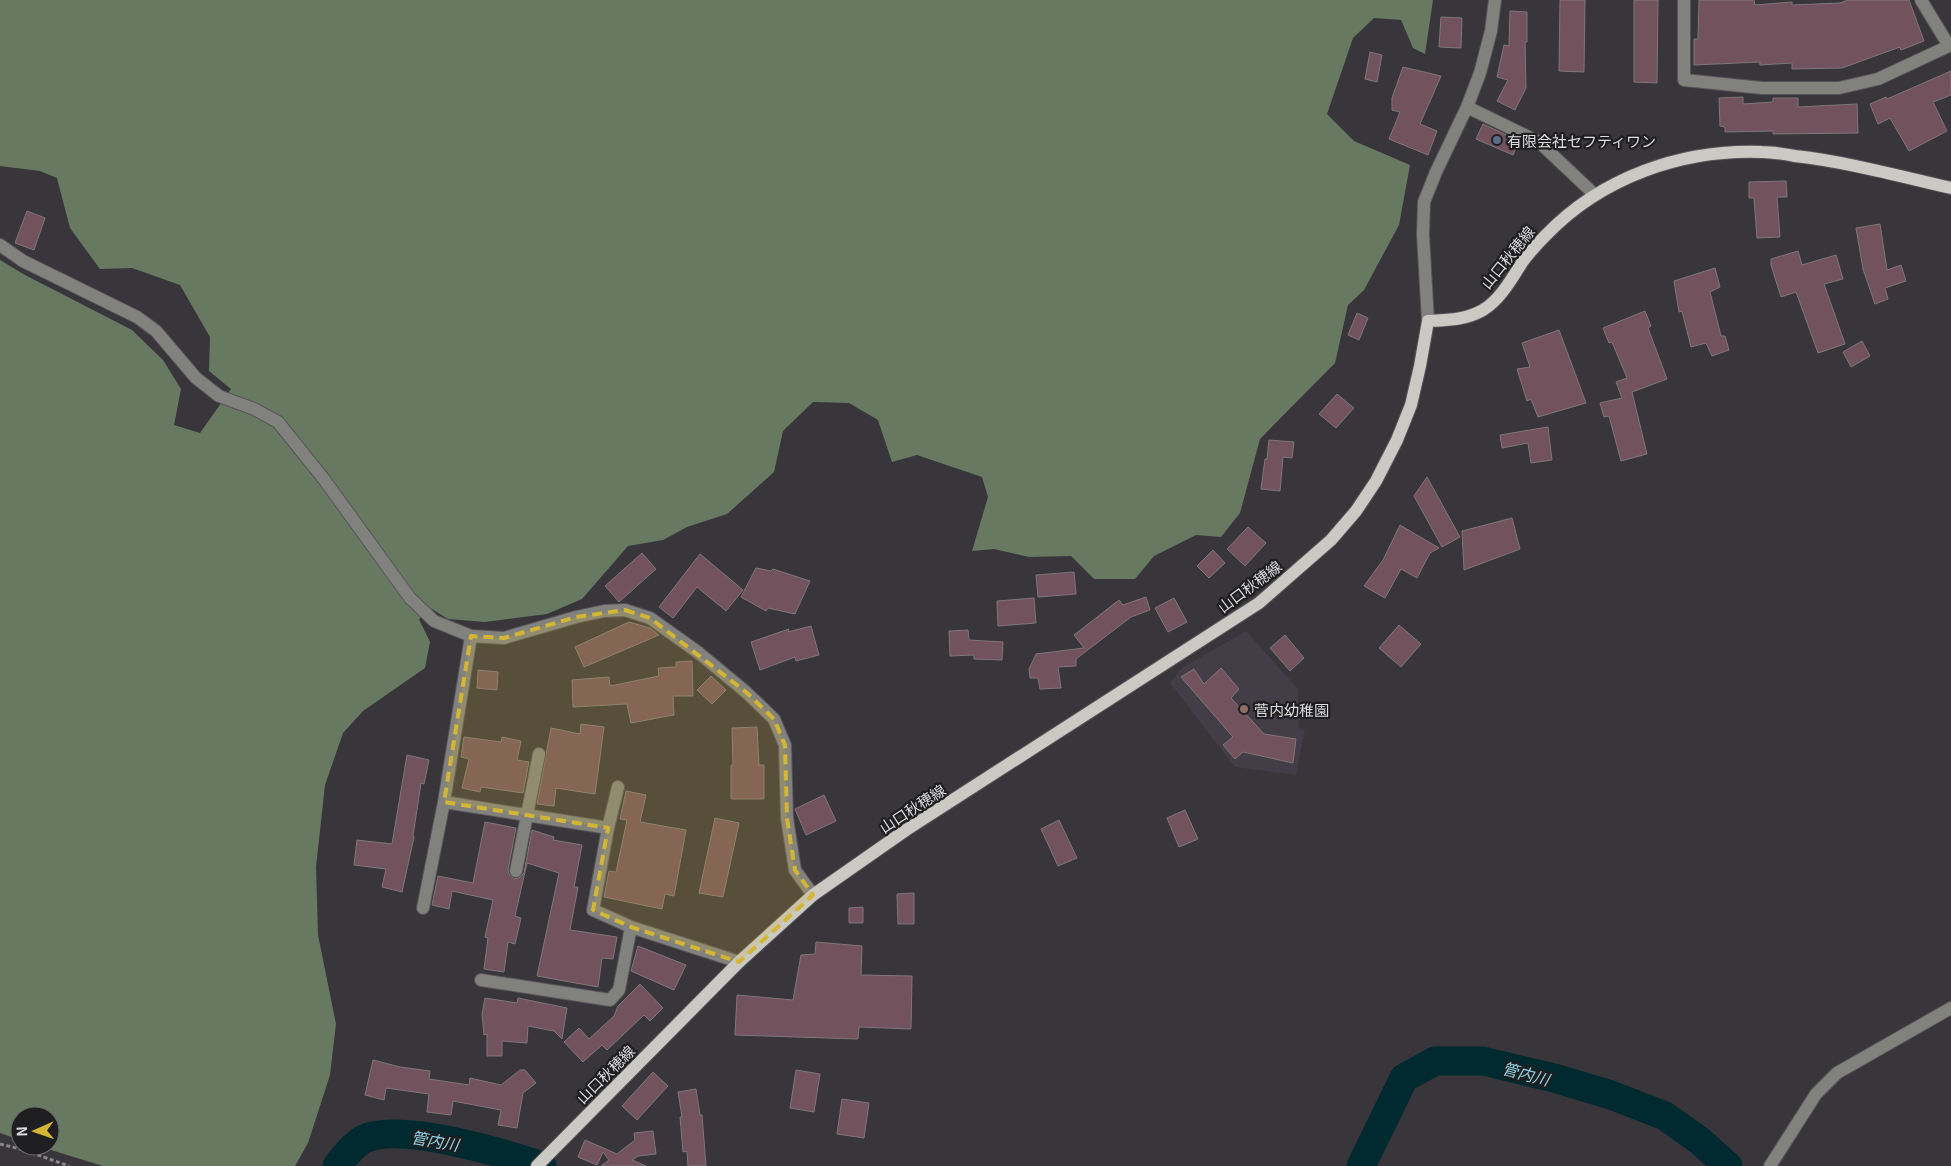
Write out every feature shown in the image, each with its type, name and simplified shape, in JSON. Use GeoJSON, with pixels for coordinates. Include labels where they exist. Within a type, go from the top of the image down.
{"type":"FeatureCollection","features":[{"type":"Feature","properties":{"kind":"main road","name":"山口秋穂線"},"geometry":{"type":"LineString","coordinates":[[537,1166],[739,962],[813,895],[906,830],[1259,603],[1332,540],[1356,511],[1376,481],[1398,440],[1411,405],[1428,321],[1464,318],[1483,310],[1501,294],[1525,259],[1546,234],[1596,195],[1620,181],[1674,161],[1704,154],[1732,152],[1763,152],[1828,160],[1951,188]]}},
{"type":"Feature","properties":{"kind":"street"},"geometry":{"type":"LineString","coordinates":[[1428,321],[1423,235],[1424,202],[1467,107],[1480,73],[1491,31],[1495,0]]}},
{"type":"Feature","properties":{"kind":"street"},"geometry":{"type":"LineString","coordinates":[[1684,0],[1684,80],[1762,88],[1840,88],[1878,79],[1950,45],[1921,0]]}},
{"type":"Feature","properties":{"kind":"street"},"geometry":{"type":"LineString","coordinates":[[1467,107],[1539,142],[1596,195]]}},
{"type":"Feature","properties":{"kind":"street"},"geometry":{"type":"LineString","coordinates":[[0,245],[24,261],[136,317],[156,331],[196,378],[219,396],[254,409],[278,422],[323,478],[410,598],[434,621],[471,636],[504,638],[576,617],[604,611],[625,610],[650,618],[699,653],[746,692],[774,719],[785,745],[786,818],[795,870],[813,895]]}},
{"type":"Feature","properties":{"kind":"street"},"geometry":{"type":"LineString","coordinates":[[424,908],[444,802],[471,636]]}},
{"type":"Feature","properties":{"kind":"street"},"geometry":{"type":"LineString","coordinates":[[516,870],[539,754]]}},
{"type":"Feature","properties":{"kind":"street"},"geometry":{"type":"LineString","coordinates":[[618,787],[608,828],[593,910],[631,927],[739,962]]}},
{"type":"Feature","properties":{"kind":"street"},"geometry":{"type":"LineString","coordinates":[[444,802],[608,828]]}},
{"type":"Feature","properties":{"kind":"street"},"geometry":{"type":"LineString","coordinates":[[481,980],[610,1000],[619,990],[631,927]]}},
{"type":"Feature","properties":{"kind":"street"},"geometry":{"type":"LineString","coordinates":[[1770,1166],[1816,1094],[1837,1073],[1951,1008]]}},
{"type":"Feature","properties":{"kind":"path"},"geometry":{"type":"LineString","coordinates":[[0,1144],[24,1150],[69,1166]]}},
{"type":"Feature","properties":{"kind":"highlighted area"},"geometry":{"type":"Polygon","coordinates":[[[625,610],[650,618],[746,692],[774,719],[785,745],[787,818],[795,870],[813,895],[739,962],[631,927],[593,910],[608,828],[444,802],[471,636],[504,638],[576,617],[625,610]]]}},
{"type":"Feature","properties":{"kind":"shaded area","name":"菅内幼稚園"},"geometry":{"type":"Polygon","coordinates":[[[1246,631],[1298,689],[1299,728],[1305,729],[1296,775],[1235,767],[1170,683],[1182,668],[1246,631]]]}},
{"type":"Feature","properties":{"kind":"green space"},"geometry":{"type":"Polygon","coordinates":[[[0,0],[1433,0],[1425,54],[1413,48],[1401,20],[1374,18],[1353,38],[1327,114],[1354,141],[1410,165],[1399,225],[1364,290],[1348,305],[1335,363],[1260,439],[1240,513],[1221,537],[1196,535],[1154,556],[1135,579],[1094,579],[1071,556],[1029,557],[994,549],[972,551],[988,497],[982,477],[917,455],[892,462],[878,420],[849,403],[813,402],[783,431],[774,472],[727,514],[687,527],[663,540],[628,546],[582,599],[547,614],[485,622],[448,619],[432,609],[419,619],[430,642],[425,668],[363,711],[343,733],[325,785],[316,867],[318,935],[336,1024],[330,1075],[308,1143],[295,1166],[103,1166],[60,1153],[60,1106],[10,1106],[10,1136],[0,1133],[0,260],[25,275],[132,330],[163,360],[181,389],[174,425],[200,433],[231,389],[209,371],[210,337],[180,285],[132,268],[100,269],[70,228],[57,178],[40,171],[0,166],[0,0]]]}},
{"type":"Feature","properties":{"kind":"building"},"geometry":{"type":"Polygon","coordinates":[[[1560,0],[1585,0],[1584,72],[1559,71],[1560,0]]]}},
{"type":"Feature","properties":{"kind":"building"},"geometry":{"type":"Polygon","coordinates":[[[1634,0],[1658,0],[1657,83],[1634,82],[1634,0]]]}},
{"type":"Feature","properties":{"kind":"building"},"geometry":{"type":"Polygon","coordinates":[[[1699,0],[1754,0],[1755,5],[1792,2],[1792,5],[1840,3],[1848,0],[1909,0],[1924,41],[1901,50],[1900,47],[1842,68],[1792,69],[1792,63],[1760,65],[1760,62],[1694,65],[1694,39],[1698,39],[1699,0]]]}},
{"type":"Feature","properties":{"kind":"building"},"geometry":{"type":"Polygon","coordinates":[[[1510,11],[1527,12],[1527,42],[1525,42],[1526,88],[1515,110],[1497,101],[1508,80],[1497,77],[1504,45],[1509,46],[1510,11]]]}},
{"type":"Feature","properties":{"kind":"building"},"geometry":{"type":"Polygon","coordinates":[[[1441,17],[1462,18],[1461,48],[1439,47],[1441,17]]]}},
{"type":"Feature","properties":{"kind":"building"},"geometry":{"type":"Polygon","coordinates":[[[1370,52],[1382,55],[1377,82],[1365,79],[1370,52]]]}},
{"type":"Feature","properties":{"kind":"building"},"geometry":{"type":"Polygon","coordinates":[[[1403,67],[1441,76],[1420,124],[1437,131],[1428,155],[1389,139],[1400,112],[1392,110],[1392,98],[1403,67]]]}},
{"type":"Feature","properties":{"kind":"building"},"geometry":{"type":"Polygon","coordinates":[[[1951,71],[1951,95],[1933,102],[1947,131],[1909,151],[1890,118],[1878,124],[1870,104],[1886,97],[1887,99],[1951,71]]]}},
{"type":"Feature","properties":{"kind":"building"},"geometry":{"type":"Polygon","coordinates":[[[1743,97],[1743,104],[1773,102],[1773,98],[1798,98],[1798,107],[1857,104],[1858,133],[1773,134],[1773,131],[1725,132],[1725,127],[1720,126],[1719,98],[1743,97]]]}},
{"type":"Feature","properties":{"kind":"building"},"geometry":{"type":"Polygon","coordinates":[[[1483,124],[1519,141],[1513,155],[1476,139],[1483,124]]]}},
{"type":"Feature","properties":{"kind":"building"},"geometry":{"type":"Polygon","coordinates":[[[1786,181],[1787,197],[1777,197],[1780,237],[1757,238],[1754,198],[1749,198],[1749,182],[1786,181]]]}},
{"type":"Feature","properties":{"kind":"building"},"geometry":{"type":"Polygon","coordinates":[[[27,211],[45,218],[34,250],[15,243],[27,211]]]}},
{"type":"Feature","properties":{"kind":"building"},"geometry":{"type":"Polygon","coordinates":[[[1880,224],[1887,270],[1901,265],[1906,281],[1885,288],[1888,299],[1875,304],[1863,269],[1856,228],[1880,224]]]}},
{"type":"Feature","properties":{"kind":"building"},"geometry":{"type":"Polygon","coordinates":[[[1798,251],[1802,265],[1836,255],[1843,279],[1824,284],[1845,344],[1818,353],[1796,292],[1781,297],[1771,265],[1771,259],[1798,251]]]}},
{"type":"Feature","properties":{"kind":"building"},"geometry":{"type":"Polygon","coordinates":[[[1715,268],[1720,287],[1710,292],[1721,336],[1725,336],[1729,350],[1712,356],[1706,343],[1691,347],[1682,311],[1679,312],[1674,281],[1715,268]]]}},
{"type":"Feature","properties":{"kind":"building"},"geometry":{"type":"Polygon","coordinates":[[[1645,311],[1651,326],[1648,328],[1667,379],[1632,392],[1647,454],[1621,461],[1609,416],[1604,417],[1600,403],[1622,398],[1616,382],[1627,378],[1612,342],[1609,343],[1603,328],[1645,311]]]}},
{"type":"Feature","properties":{"kind":"building"},"geometry":{"type":"Polygon","coordinates":[[[1357,313],[1368,318],[1359,340],[1348,335],[1357,313]]]}},
{"type":"Feature","properties":{"kind":"building"},"geometry":{"type":"Polygon","coordinates":[[[1559,330],[1586,403],[1538,417],[1531,399],[1527,401],[1517,369],[1530,367],[1522,343],[1559,330]]]}},
{"type":"Feature","properties":{"kind":"building"},"geometry":{"type":"Polygon","coordinates":[[[1862,341],[1870,356],[1851,367],[1843,352],[1862,341]]]}},
{"type":"Feature","properties":{"kind":"building"},"geometry":{"type":"Polygon","coordinates":[[[1337,394],[1354,408],[1336,428],[1319,414],[1337,394]]]}},
{"type":"Feature","properties":{"kind":"building"},"geometry":{"type":"Polygon","coordinates":[[[1548,427],[1552,460],[1531,463],[1528,443],[1502,448],[1500,435],[1548,427]]]}},
{"type":"Feature","properties":{"kind":"building"},"geometry":{"type":"Polygon","coordinates":[[[1269,440],[1294,442],[1292,458],[1283,457],[1280,491],[1261,489],[1269,440]]]}},
{"type":"Feature","properties":{"kind":"building"},"geometry":{"type":"Polygon","coordinates":[[[1427,477],[1460,537],[1442,547],[1414,496],[1427,477]]]}},
{"type":"Feature","properties":{"kind":"building"},"geometry":{"type":"Polygon","coordinates":[[[1512,518],[1520,549],[1464,570],[1462,531],[1512,518]]]}},
{"type":"Feature","properties":{"kind":"building"},"geometry":{"type":"Polygon","coordinates":[[[1400,525],[1439,548],[1430,553],[1417,578],[1401,569],[1385,598],[1364,586],[1383,560],[1400,525]]]}},
{"type":"Feature","properties":{"kind":"building"},"geometry":{"type":"Polygon","coordinates":[[[1248,527],[1266,543],[1245,566],[1227,549],[1248,527]]]}},
{"type":"Feature","properties":{"kind":"building"},"geometry":{"type":"Polygon","coordinates":[[[1213,550],[1225,563],[1209,578],[1197,566],[1213,550]]]}},
{"type":"Feature","properties":{"kind":"building"},"geometry":{"type":"Polygon","coordinates":[[[642,553],[656,569],[619,602],[605,586],[642,553]]]}},
{"type":"Feature","properties":{"kind":"building"},"geometry":{"type":"Polygon","coordinates":[[[700,554],[743,590],[726,611],[697,587],[673,618],[659,607],[700,554]]]}},
{"type":"Feature","properties":{"kind":"building"},"geometry":{"type":"Polygon","coordinates":[[[756,568],[771,571],[773,569],[810,581],[795,614],[768,608],[766,611],[741,597],[756,568]]]}},
{"type":"Feature","properties":{"kind":"building"},"geometry":{"type":"Polygon","coordinates":[[[1074,572],[1076,594],[1038,597],[1036,575],[1074,572]]]}},
{"type":"Feature","properties":{"kind":"building"},"geometry":{"type":"Polygon","coordinates":[[[1146,597],[1150,610],[1131,617],[1076,659],[1076,666],[1058,667],[1061,688],[1040,689],[1038,678],[1030,678],[1029,669],[1036,654],[1084,648],[1074,635],[1119,600],[1123,605],[1146,597]]]}},
{"type":"Feature","properties":{"kind":"building"},"geometry":{"type":"Polygon","coordinates":[[[1034,598],[1036,623],[998,626],[997,601],[1034,598]]]}},
{"type":"Feature","properties":{"kind":"building"},"geometry":{"type":"Polygon","coordinates":[[[1174,598],[1187,622],[1168,632],[1155,608],[1174,598]]]}},
{"type":"Feature","properties":{"kind":"building"},"geometry":{"type":"Polygon","coordinates":[[[629,622],[650,628],[659,635],[584,667],[575,647],[629,622]]]}},
{"type":"Feature","properties":{"kind":"building"},"geometry":{"type":"Polygon","coordinates":[[[1399,625],[1421,644],[1401,667],[1379,648],[1399,625]]]}},
{"type":"Feature","properties":{"kind":"building"},"geometry":{"type":"Polygon","coordinates":[[[811,626],[819,655],[796,661],[795,657],[760,670],[751,642],[789,629],[788,632],[811,626]]]}},
{"type":"Feature","properties":{"kind":"building"},"geometry":{"type":"Polygon","coordinates":[[[968,630],[969,640],[1003,642],[1002,660],[974,659],[974,655],[950,656],[949,631],[968,630]]]}},
{"type":"Feature","properties":{"kind":"building"},"geometry":{"type":"Polygon","coordinates":[[[1285,635],[1304,658],[1290,671],[1270,648],[1285,635]]]}},
{"type":"Feature","properties":{"kind":"building"},"geometry":{"type":"Polygon","coordinates":[[[692,661],[693,696],[673,696],[674,715],[631,723],[627,704],[573,707],[572,680],[609,677],[610,686],[659,676],[658,668],[676,667],[676,662],[692,661]]]}},
{"type":"Feature","properties":{"kind":"building"},"geometry":{"type":"Polygon","coordinates":[[[1221,668],[1239,689],[1231,698],[1264,734],[1296,739],[1293,763],[1243,752],[1235,759],[1223,745],[1233,737],[1181,677],[1194,669],[1204,684],[1221,668]]]}},
{"type":"Feature","properties":{"kind":"building"},"geometry":{"type":"Polygon","coordinates":[[[478,670],[498,672],[497,690],[477,688],[478,670]]]}},
{"type":"Feature","properties":{"kind":"building"},"geometry":{"type":"Polygon","coordinates":[[[711,676],[726,690],[712,704],[697,690],[711,676]]]}},
{"type":"Feature","properties":{"kind":"building"},"geometry":{"type":"Polygon","coordinates":[[[581,724],[604,727],[595,794],[556,788],[554,806],[537,804],[551,728],[580,734],[581,724]]]}},
{"type":"Feature","properties":{"kind":"building"},"geometry":{"type":"Polygon","coordinates":[[[757,727],[759,765],[764,765],[764,799],[731,799],[731,765],[733,765],[732,728],[757,727]]]}},
{"type":"Feature","properties":{"kind":"building"},"geometry":{"type":"Polygon","coordinates":[[[464,737],[501,742],[502,737],[521,741],[517,760],[529,762],[523,793],[481,787],[480,792],[462,788],[469,759],[461,757],[464,737]]]}},
{"type":"Feature","properties":{"kind":"building"},"geometry":{"type":"Polygon","coordinates":[[[407,755],[429,760],[424,784],[421,783],[414,837],[402,892],[382,887],[386,869],[354,865],[357,840],[392,844],[407,755]]]}},
{"type":"Feature","properties":{"kind":"building"},"geometry":{"type":"Polygon","coordinates":[[[626,791],[646,795],[640,822],[686,830],[674,896],[665,894],[662,909],[604,897],[609,871],[616,872],[627,820],[620,819],[626,791]]]}},
{"type":"Feature","properties":{"kind":"building"},"geometry":{"type":"Polygon","coordinates":[[[824,795],[836,821],[806,835],[795,809],[824,795]]]}},
{"type":"Feature","properties":{"kind":"building"},"geometry":{"type":"Polygon","coordinates":[[[1185,810],[1198,839],[1179,847],[1167,818],[1185,810]]]}},
{"type":"Feature","properties":{"kind":"building"},"geometry":{"type":"Polygon","coordinates":[[[715,818],[739,823],[723,897],[699,893],[715,818]]]}},
{"type":"Feature","properties":{"kind":"building"},"geometry":{"type":"Polygon","coordinates":[[[1059,820],[1077,858],[1058,866],[1041,829],[1059,820]]]}},
{"type":"Feature","properties":{"kind":"building"},"geometry":{"type":"Polygon","coordinates":[[[485,822],[516,828],[508,870],[514,879],[519,878],[524,873],[532,830],[554,837],[553,840],[582,845],[574,887],[578,887],[570,930],[617,937],[613,959],[602,958],[598,987],[537,976],[559,873],[527,863],[515,916],[521,918],[515,944],[508,942],[504,972],[484,969],[488,938],[485,937],[493,900],[452,891],[449,909],[432,905],[438,876],[473,883],[485,822]]]}},
{"type":"Feature","properties":{"kind":"building"},"geometry":{"type":"Polygon","coordinates":[[[914,893],[914,924],[898,924],[897,894],[914,893]]]}},
{"type":"Feature","properties":{"kind":"building"},"geometry":{"type":"Polygon","coordinates":[[[863,907],[863,923],[849,923],[849,908],[863,907]]]}},
{"type":"Feature","properties":{"kind":"building"},"geometry":{"type":"Polygon","coordinates":[[[816,942],[862,946],[861,975],[912,976],[911,1029],[859,1027],[858,1039],[735,1035],[737,995],[793,1000],[801,955],[815,954],[816,942]]]}},
{"type":"Feature","properties":{"kind":"building"},"geometry":{"type":"Polygon","coordinates":[[[638,946],[686,965],[674,990],[631,971],[638,946]]]}},
{"type":"Feature","properties":{"kind":"building"},"geometry":{"type":"Polygon","coordinates":[[[640,984],[663,1008],[650,1021],[644,1015],[607,1050],[602,1045],[583,1062],[564,1042],[579,1028],[589,1039],[614,1016],[618,1006],[640,984]]]}},
{"type":"Feature","properties":{"kind":"building"},"geometry":{"type":"Polygon","coordinates":[[[485,998],[517,1003],[518,998],[567,1008],[562,1039],[554,1031],[528,1026],[527,1043],[502,1041],[502,1056],[487,1056],[487,1034],[484,1035],[482,1014],[485,998]]]}},
{"type":"Feature","properties":{"kind":"building"},"geometry":{"type":"Polygon","coordinates":[[[373,1060],[400,1067],[430,1071],[429,1079],[469,1085],[470,1078],[501,1085],[520,1070],[525,1070],[536,1083],[523,1093],[517,1128],[498,1125],[501,1110],[453,1101],[451,1115],[427,1112],[429,1094],[386,1088],[384,1100],[365,1095],[373,1060]]]}},
{"type":"Feature","properties":{"kind":"building"},"geometry":{"type":"Polygon","coordinates":[[[796,1070],[820,1074],[814,1112],[790,1108],[796,1070]]]}},
{"type":"Feature","properties":{"kind":"building"},"geometry":{"type":"Polygon","coordinates":[[[653,1072],[668,1086],[637,1120],[622,1106],[653,1072]]]}},
{"type":"Feature","properties":{"kind":"building"},"geometry":{"type":"Polygon","coordinates":[[[696,1089],[700,1115],[702,1115],[706,1166],[688,1166],[687,1151],[683,1152],[680,1117],[682,1117],[678,1092],[696,1089]]]}},
{"type":"Feature","properties":{"kind":"building"},"geometry":{"type":"Polygon","coordinates":[[[842,1099],[869,1103],[864,1138],[837,1134],[842,1099]]]}},
{"type":"Feature","properties":{"kind":"building"},"geometry":{"type":"Polygon","coordinates":[[[653,1131],[656,1154],[638,1156],[632,1160],[646,1166],[601,1166],[609,1160],[603,1152],[597,1165],[578,1157],[585,1140],[617,1154],[635,1140],[634,1133],[653,1131]]]}},
{"type":"Feature","properties":{"kind":"waterway","name":"管内川"},"geometry":{"type":"LineString","coordinates":[[1361,1166],[1404,1078],[1435,1061],[1483,1061],[1554,1078],[1611,1095],[1665,1116],[1700,1141],[1728,1166]]}},
{"type":"Feature","properties":{"kind":"waterway","name":"管内川"},"geometry":{"type":"LineString","coordinates":[[337,1166],[352,1148],[364,1139],[380,1135],[402,1134],[452,1141],[542,1166]]}},
{"type":"Feature","properties":{"kind":"place","name":"有限会社セフティワン"},"geometry":{"type":"Point","coordinates":[1497,140]}},
{"type":"Feature","properties":{"kind":"place","name":"菅内幼稚園"},"geometry":{"type":"Point","coordinates":[1244,709]}}]}
